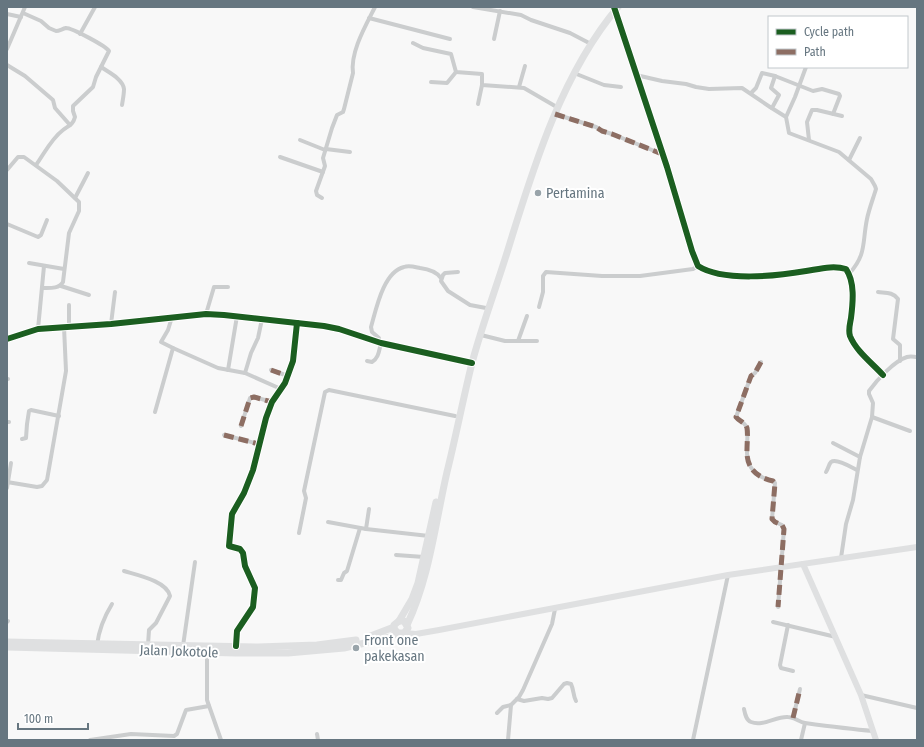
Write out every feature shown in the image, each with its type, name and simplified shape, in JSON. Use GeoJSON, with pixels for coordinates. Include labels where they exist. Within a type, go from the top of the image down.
{"type":"FeatureCollection","features":[{"type":"Feature","properties":{"kind":"highway"},"geometry":{"type":"LineString","coordinates":[[402,629],[416,605],[428,568],[440,496],[456,416],[486,308],[520,200],[555,106],[570,71],[615,8]]}},
{"type":"Feature","properties":{"kind":"highway"},"geometry":{"type":"LineString","coordinates":[[402,629],[404,621],[399,621],[412,599],[418,583],[440,496],[470,363],[481,336],[523,201],[555,114],[589,43]]}},
{"type":"Feature","properties":{"kind":"highway","name":"Jalan Jokotole"},"geometry":{"type":"LineString","coordinates":[[129,647],[148,645],[183,646],[207,649],[236,646],[299,646],[335,644],[402,629]]}},
{"type":"Feature","properties":{"kind":"highway","name":"Jalan Jokotole"},"geometry":{"type":"LineString","coordinates":[[7,642],[207,649],[266,653],[325,650],[357,645],[390,637],[402,629]]}},
{"type":"Feature","properties":{"kind":"highway","name":"Jalan Jokotole"},"geometry":{"type":"LineString","coordinates":[[7,647],[97,646]]}},
{"type":"Feature","properties":{"kind":"main road"},"geometry":{"type":"LineString","coordinates":[[402,629],[423,633],[728,575],[917,547]]}},
{"type":"Feature","properties":{"kind":"main road"},"geometry":{"type":"LineString","coordinates":[[803,564],[861,695],[876,740]]}},
{"type":"Feature","properties":{"kind":"street"},"geometry":{"type":"LineString","coordinates":[[7,49],[25,7]]}},
{"type":"Feature","properties":{"kind":"street"},"geometry":{"type":"LineString","coordinates":[[80,34],[95,7]]}},
{"type":"Feature","properties":{"kind":"street"},"geometry":{"type":"LineString","coordinates":[[322,198],[317,195],[316,191],[326,166],[323,158],[336,118],[344,109],[353,72],[352,68],[356,50],[374,7]]}},
{"type":"Feature","properties":{"kind":"street"},"geometry":{"type":"LineString","coordinates":[[473,7],[521,15],[589,43]]}},
{"type":"Feature","properties":{"kind":"street"},"geometry":{"type":"LineString","coordinates":[[615,8],[698,266]]}},
{"type":"Feature","properties":{"kind":"street"},"geometry":{"type":"LineString","coordinates":[[494,39],[500,11]]}},
{"type":"Feature","properties":{"kind":"street"},"geometry":{"type":"LineString","coordinates":[[7,14],[22,15],[41,21],[49,28],[56,31],[67,28],[108,49],[108,53],[96,77],[93,87],[73,106],[75,118],[73,123],[62,130],[36,165]]}},
{"type":"Feature","properties":{"kind":"street"},"geometry":{"type":"LineString","coordinates":[[369,18],[450,38]]}},
{"type":"Feature","properties":{"kind":"street"},"geometry":{"type":"LineString","coordinates":[[413,43],[422,48],[451,54],[456,72]]}},
{"type":"Feature","properties":{"kind":"street"},"geometry":{"type":"LineString","coordinates":[[7,65],[25,76],[53,100],[55,108],[70,125]]}},
{"type":"Feature","properties":{"kind":"street"},"geometry":{"type":"LineString","coordinates":[[519,87],[525,66]]}},
{"type":"Feature","properties":{"kind":"street"},"geometry":{"type":"LineString","coordinates":[[101,67],[123,85],[124,90],[122,104]]}},
{"type":"Feature","properties":{"kind":"street"},"geometry":{"type":"LineString","coordinates":[[806,68],[786,117],[789,133],[839,152],[871,179],[876,189],[866,221],[863,254],[857,265],[849,274]]}},
{"type":"Feature","properties":{"kind":"street"},"geometry":{"type":"LineString","coordinates":[[431,82],[447,83],[456,72]]}},
{"type":"Feature","properties":{"kind":"street"},"geometry":{"type":"LineString","coordinates":[[456,72],[482,74],[482,85],[478,104]]}},
{"type":"Feature","properties":{"kind":"street"},"geometry":{"type":"LineString","coordinates":[[574,72],[604,85],[621,87]]}},
{"type":"Feature","properties":{"kind":"street"},"geometry":{"type":"LineString","coordinates":[[751,93],[756,88],[762,73],[775,76],[813,91],[822,89],[840,95],[833,114]]}},
{"type":"Feature","properties":{"kind":"street"},"geometry":{"type":"LineString","coordinates":[[636,75],[662,81],[686,84],[696,88],[742,88],[786,117]]}},
{"type":"Feature","properties":{"kind":"street"},"geometry":{"type":"LineString","coordinates":[[772,108],[779,95],[771,88],[775,76]]}},
{"type":"Feature","properties":{"kind":"street"},"geometry":{"type":"LineString","coordinates":[[482,85],[524,88],[555,106]]}},
{"type":"Feature","properties":{"kind":"street"},"geometry":{"type":"LineString","coordinates":[[809,140],[807,122],[812,110],[842,116]]}},
{"type":"Feature","properties":{"kind":"street"},"geometry":{"type":"LineString","coordinates":[[555,114],[596,127],[608,134],[612,134],[662,154]]}},
{"type":"Feature","properties":{"kind":"street"},"geometry":{"type":"LineString","coordinates":[[849,160],[860,138]]}},
{"type":"Feature","properties":{"kind":"street"},"geometry":{"type":"LineString","coordinates":[[300,140],[326,149],[350,152]]}},
{"type":"Feature","properties":{"kind":"street"},"geometry":{"type":"LineString","coordinates":[[7,170],[18,157],[24,157],[57,181],[79,202],[79,211],[70,230],[63,282],[61,286]]}},
{"type":"Feature","properties":{"kind":"street"},"geometry":{"type":"LineString","coordinates":[[280,157],[323,172]]}},
{"type":"Feature","properties":{"kind":"street"},"geometry":{"type":"LineString","coordinates":[[75,198],[88,173]]}},
{"type":"Feature","properties":{"kind":"street"},"geometry":{"type":"LineString","coordinates":[[7,224],[38,237],[41,235],[47,220]]}},
{"type":"Feature","properties":{"kind":"street"},"geometry":{"type":"LineString","coordinates":[[29,263],[64,269]]}},
{"type":"Feature","properties":{"kind":"street"},"geometry":{"type":"LineString","coordinates":[[38,330],[44,266]]}},
{"type":"Feature","properties":{"kind":"street"},"geometry":{"type":"LineString","coordinates":[[367,361],[374,361],[378,355],[380,342],[379,338],[372,332],[372,327],[382,290],[388,279],[401,268],[407,266],[434,271],[442,278]]}},
{"type":"Feature","properties":{"kind":"street"},"geometry":{"type":"LineString","coordinates":[[539,306],[543,292],[543,276],[546,272],[602,276],[640,276],[692,269],[698,266],[735,276],[786,274],[839,267],[846,269],[852,284],[849,329],[850,337],[860,352],[883,375]]}},
{"type":"Feature","properties":{"kind":"street"},"geometry":{"type":"LineString","coordinates":[[458,272],[445,273],[441,281],[444,287],[470,305],[486,308]]}},
{"type":"Feature","properties":{"kind":"street"},"geometry":{"type":"LineString","coordinates":[[42,288],[56,288],[61,286],[88,295]]}},
{"type":"Feature","properties":{"kind":"street"},"geometry":{"type":"LineString","coordinates":[[206,314],[214,287],[228,287]]}},
{"type":"Feature","properties":{"kind":"street"},"geometry":{"type":"LineString","coordinates":[[111,324],[115,292]]}},
{"type":"Feature","properties":{"kind":"street"},"geometry":{"type":"LineString","coordinates":[[878,292],[892,294],[898,299],[893,338],[900,344],[900,361]]}},
{"type":"Feature","properties":{"kind":"street"},"geometry":{"type":"LineString","coordinates":[[69,305],[69,326]]}},
{"type":"Feature","properties":{"kind":"street"},"geometry":{"type":"LineString","coordinates":[[7,339],[38,330],[69,326],[111,324],[206,314],[237,316],[339,329],[380,342],[470,363]]}},
{"type":"Feature","properties":{"kind":"street"},"geometry":{"type":"LineString","coordinates":[[228,370],[237,316]]}},
{"type":"Feature","properties":{"kind":"street"},"geometry":{"type":"LineString","coordinates":[[518,341],[528,316]]}},
{"type":"Feature","properties":{"kind":"street"},"geometry":{"type":"LineString","coordinates":[[172,317],[162,342],[218,368],[245,373],[281,389]]}},
{"type":"Feature","properties":{"kind":"street"},"geometry":{"type":"LineString","coordinates":[[245,373],[251,353],[258,338],[262,319]]}},
{"type":"Feature","properties":{"kind":"street"},"geometry":{"type":"LineString","coordinates":[[236,646],[237,630],[251,611],[255,597],[255,588],[245,566],[243,553],[240,549],[229,546],[231,517],[244,494],[255,463],[266,418],[272,402],[288,376],[293,361],[297,323]]}},
{"type":"Feature","properties":{"kind":"street"},"geometry":{"type":"LineString","coordinates":[[8,482],[37,487],[44,484],[47,480],[66,371],[64,327]]}},
{"type":"Feature","properties":{"kind":"street"},"geometry":{"type":"LineString","coordinates":[[481,336],[505,340],[537,341]]}},
{"type":"Feature","properties":{"kind":"street"},"geometry":{"type":"LineString","coordinates":[[155,412],[173,348]]}},
{"type":"Feature","properties":{"kind":"street"},"geometry":{"type":"LineString","coordinates":[[841,558],[846,524],[853,500],[857,470],[872,417],[873,403],[869,393],[883,375],[900,361],[906,357],[917,357]]}},
{"type":"Feature","properties":{"kind":"street"},"geometry":{"type":"LineString","coordinates":[[761,362],[756,372],[750,376],[736,417],[745,424],[747,428],[746,452],[751,470],[758,476],[775,483],[772,519],[784,527],[778,607]]}},
{"type":"Feature","properties":{"kind":"street"},"geometry":{"type":"LineString","coordinates":[[271,370],[288,376]]}},
{"type":"Feature","properties":{"kind":"street"},"geometry":{"type":"LineString","coordinates":[[299,533],[306,498],[304,491],[324,392],[326,390],[456,416]]}},
{"type":"Feature","properties":{"kind":"street"},"geometry":{"type":"LineString","coordinates":[[242,426],[250,398],[254,397],[272,402]]}},
{"type":"Feature","properties":{"kind":"street"},"geometry":{"type":"LineString","coordinates":[[22,439],[26,438],[29,411],[31,410],[59,416]]}},
{"type":"Feature","properties":{"kind":"street"},"geometry":{"type":"LineString","coordinates":[[872,417],[910,431]]}},
{"type":"Feature","properties":{"kind":"street"},"geometry":{"type":"LineString","coordinates":[[224,435],[259,444]]}},
{"type":"Feature","properties":{"kind":"street"},"geometry":{"type":"LineString","coordinates":[[833,443],[860,457]]}},
{"type":"Feature","properties":{"kind":"street"},"geometry":{"type":"LineString","coordinates":[[826,472],[833,461],[843,463],[857,470]]}},
{"type":"Feature","properties":{"kind":"street"},"geometry":{"type":"LineString","coordinates":[[7,488],[12,463]]}},
{"type":"Feature","properties":{"kind":"street"},"geometry":{"type":"LineString","coordinates":[[366,529],[368,508]]}},
{"type":"Feature","properties":{"kind":"street"},"geometry":{"type":"LineString","coordinates":[[328,522],[366,529],[429,536]]}},
{"type":"Feature","properties":{"kind":"street"},"geometry":{"type":"LineString","coordinates":[[338,580],[341,580],[344,574],[348,571],[360,528]]}},
{"type":"Feature","properties":{"kind":"street"},"geometry":{"type":"LineString","coordinates":[[396,555],[425,557]]}},
{"type":"Feature","properties":{"kind":"street"},"geometry":{"type":"LineString","coordinates":[[183,646],[195,562]]}},
{"type":"Feature","properties":{"kind":"street"},"geometry":{"type":"LineString","coordinates":[[124,572],[157,582],[170,592],[170,596],[156,623],[149,630],[148,645]]}},
{"type":"Feature","properties":{"kind":"street"},"geometry":{"type":"LineString","coordinates":[[693,740],[728,575]]}},
{"type":"Feature","properties":{"kind":"street"},"geometry":{"type":"LineString","coordinates":[[97,646],[100,629],[112,604]]}},
{"type":"Feature","properties":{"kind":"street"},"geometry":{"type":"LineString","coordinates":[[497,713],[503,708],[511,705],[518,699],[524,690],[534,663],[552,624],[555,609]]}},
{"type":"Feature","properties":{"kind":"street"},"geometry":{"type":"LineString","coordinates":[[773,622],[836,637]]}},
{"type":"Feature","properties":{"kind":"street"},"geometry":{"type":"LineString","coordinates":[[788,626],[780,665],[781,668],[793,671]]}},
{"type":"Feature","properties":{"kind":"street"},"geometry":{"type":"LineString","coordinates":[[207,649],[206,687],[209,706],[221,740]]}},
{"type":"Feature","properties":{"kind":"street"},"geometry":{"type":"LineString","coordinates":[[518,699],[530,701],[552,698],[564,684],[567,683],[571,684],[572,686],[573,696],[576,702]]}},
{"type":"Feature","properties":{"kind":"street"},"geometry":{"type":"LineString","coordinates":[[793,718],[800,689]]}},
{"type":"Feature","properties":{"kind":"street"},"geometry":{"type":"LineString","coordinates":[[861,695],[917,708]]}},
{"type":"Feature","properties":{"kind":"street"},"geometry":{"type":"LineString","coordinates":[[508,740],[511,705]]}},
{"type":"Feature","properties":{"kind":"street"},"geometry":{"type":"LineString","coordinates":[[90,740],[131,734],[174,736],[177,734],[186,710],[209,706]]}},
{"type":"Feature","properties":{"kind":"street"},"geometry":{"type":"LineString","coordinates":[[744,709],[746,717],[750,722],[754,723],[771,721],[783,717],[793,718],[805,723],[845,729],[873,731]]}},
{"type":"Feature","properties":{"kind":"street"},"geometry":{"type":"LineString","coordinates":[[801,740],[805,723]]}},
{"type":"Feature","properties":{"kind":"street"},"geometry":{"type":"LineString","coordinates":[[317,734],[318,740]]}},
{"type":"Feature","properties":{"kind":"marked path"},"geometry":{"type":"LineString","coordinates":[[555,114],[596,127],[602,131],[662,154]]}},
{"type":"Feature","properties":{"kind":"marked path"},"geometry":{"type":"LineString","coordinates":[[761,362],[755,373],[751,376],[736,417],[745,424],[747,428],[747,456],[750,466],[757,474],[775,483],[772,519],[782,525],[784,529],[778,607]]}},
{"type":"Feature","properties":{"kind":"marked path"},"geometry":{"type":"LineString","coordinates":[[271,370],[288,376]]}},
{"type":"Feature","properties":{"kind":"marked path"},"geometry":{"type":"LineString","coordinates":[[241,426],[250,398],[254,397],[272,402]]}},
{"type":"Feature","properties":{"kind":"marked path"},"geometry":{"type":"LineString","coordinates":[[224,435],[259,444]]}},
{"type":"Feature","properties":{"kind":"marked path"},"geometry":{"type":"LineString","coordinates":[[793,718],[800,689]]}},
{"type":"Feature","properties":{"kind":"cycle path"},"geometry":{"type":"LineString","coordinates":[[614,7],[698,266],[709,271],[736,276],[780,275],[831,267],[846,269],[851,280],[853,292],[849,329],[850,336],[860,352],[883,375]]}},
{"type":"Feature","properties":{"kind":"cycle path"},"geometry":{"type":"LineString","coordinates":[[7,339],[38,329],[111,324],[206,314],[324,326],[339,329],[381,343],[472,363]]}},
{"type":"Feature","properties":{"kind":"cycle path"},"geometry":{"type":"LineString","coordinates":[[236,646],[237,631],[253,607],[255,588],[245,566],[243,553],[240,549],[229,546],[232,514],[244,493],[253,470],[266,418],[272,402],[285,383],[293,361],[297,323]]}},
{"type":"Feature","properties":{"kind":"place","name":"Pertamina"},"geometry":{"type":"Point","coordinates":[538,193]}},
{"type":"Feature","properties":{"kind":"place","name":"Front one pakekasan"},"geometry":{"type":"Point","coordinates":[356,648]}}]}
